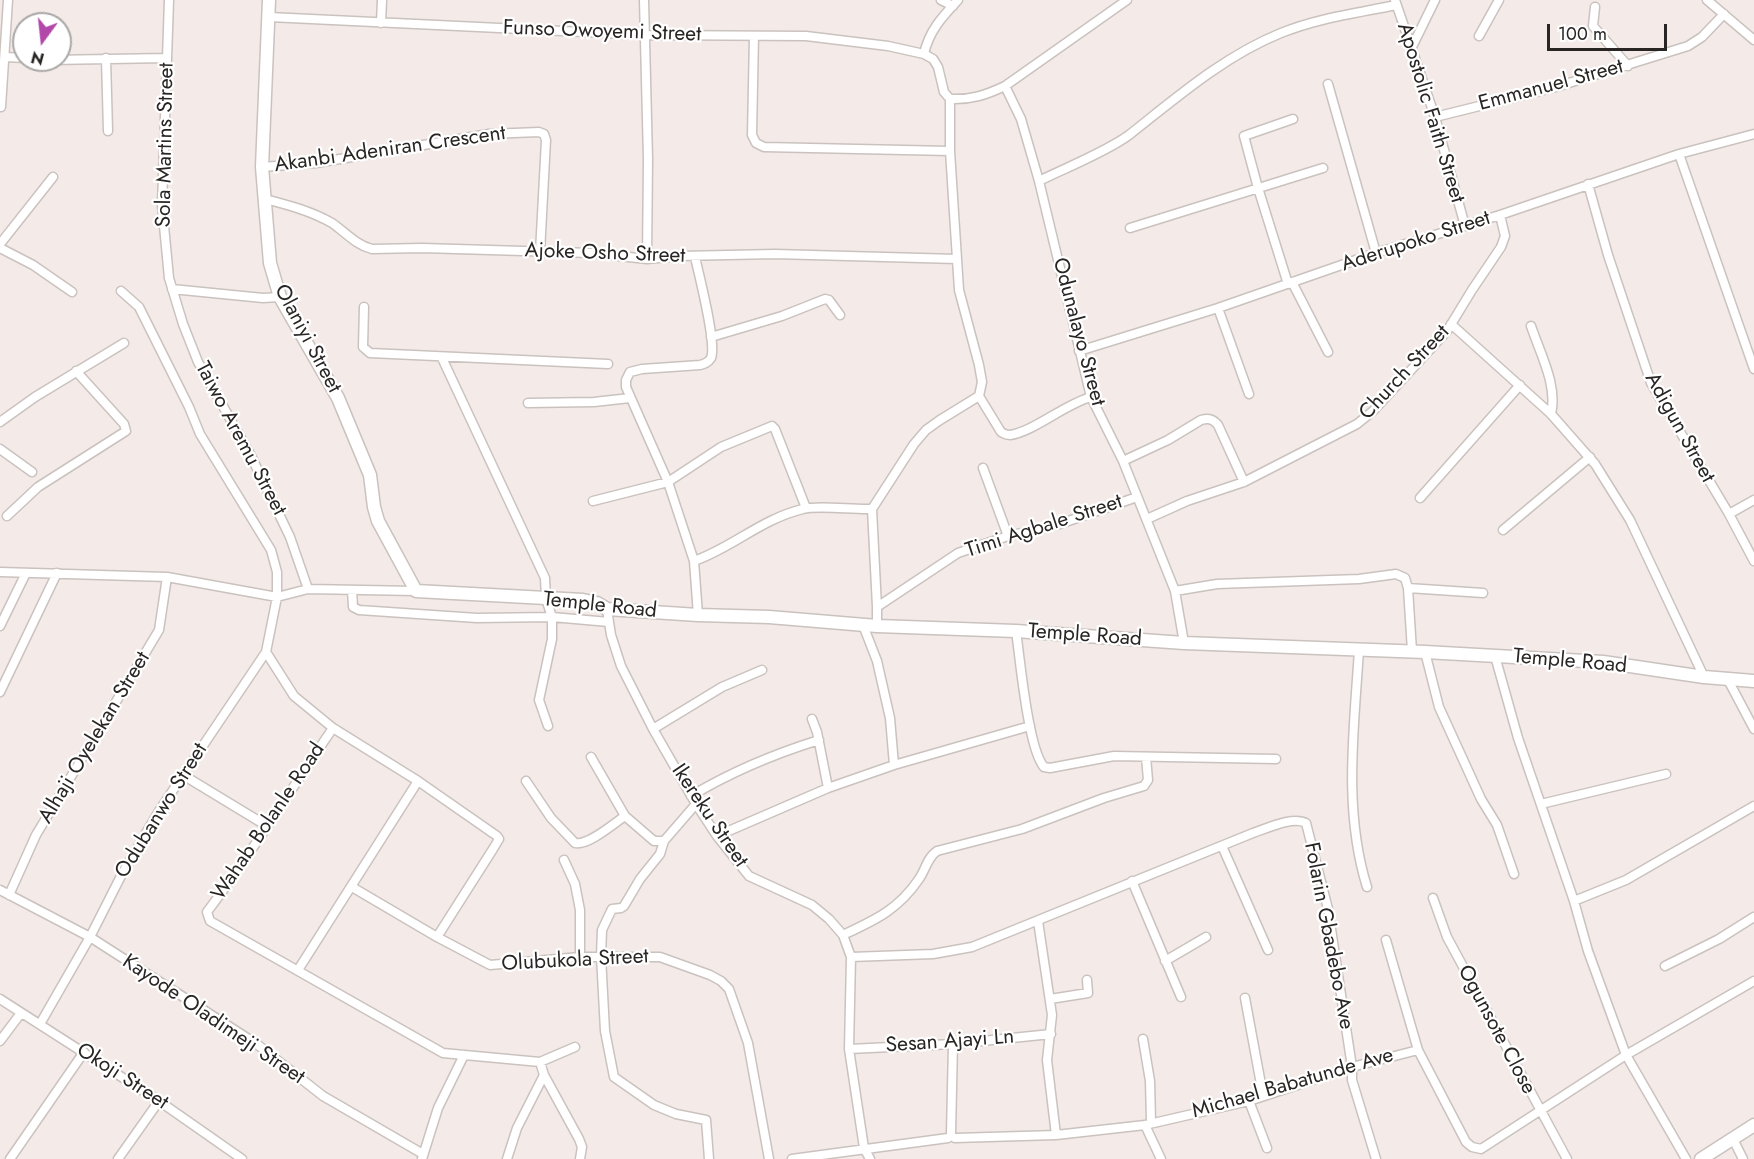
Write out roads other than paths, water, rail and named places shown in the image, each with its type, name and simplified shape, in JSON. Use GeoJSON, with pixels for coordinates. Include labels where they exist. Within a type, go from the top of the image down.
{"type":"FeatureCollection","features":[{"type":"Feature","properties":{"kind":"street"},"geometry":{"type":"LineString","coordinates":[[1,107],[8,0]]}},
{"type":"Feature","properties":{"kind":"street","name":"Sola Martins Street"},"geometry":{"type":"LineString","coordinates":[[169,0],[162,205],[172,289]]}},
{"type":"Feature","properties":{"kind":"street","name":"Olaniyi Street"},"geometry":{"type":"LineString","coordinates":[[269,0],[262,167],[270,263],[280,297],[338,398],[370,475],[378,521],[416,591]]}},
{"type":"Feature","properties":{"kind":"street"},"geometry":{"type":"LineString","coordinates":[[381,23],[382,0]]}},
{"type":"Feature","properties":{"kind":"street"},"geometry":{"type":"LineString","coordinates":[[644,0],[647,259]]}},
{"type":"Feature","properties":{"kind":"street"},"geometry":{"type":"LineString","coordinates":[[941,0],[956,3]]}},
{"type":"Feature","properties":{"kind":"street"},"geometry":{"type":"LineString","coordinates":[[1091,397],[1080,400],[1011,435],[1001,432],[979,396],[982,382],[959,290],[950,151],[950,99],[969,100],[987,95],[1005,86],[1127,0]]}},
{"type":"Feature","properties":{"kind":"street"},"geometry":{"type":"LineString","coordinates":[[1411,49],[1435,0]]}},
{"type":"Feature","properties":{"kind":"street"},"geometry":{"type":"LineString","coordinates":[[1479,36],[1499,0]]}},
{"type":"Feature","properties":{"kind":"street"},"geometry":{"type":"LineString","coordinates":[[1707,0],[1754,40]]}},
{"type":"Feature","properties":{"kind":"street"},"geometry":{"type":"LineString","coordinates":[[924,54],[928,36],[933,28],[956,3]]}},
{"type":"Feature","properties":{"kind":"street"},"geometry":{"type":"LineString","coordinates":[[1039,181],[1127,136],[1151,116],[1233,58],[1280,33],[1326,18],[1395,3]]}},
{"type":"Feature","properties":{"kind":"street","name":"Apostolic Faith Street"},"geometry":{"type":"LineString","coordinates":[[1395,3],[1435,117],[1465,226]]}},
{"type":"Feature","properties":{"kind":"street"},"geometry":{"type":"LineString","coordinates":[[1595,7],[1593,26],[1628,66]]}},
{"type":"Feature","properties":{"kind":"street","name":"Emmanuel Street"},"geometry":{"type":"LineString","coordinates":[[1435,117],[1557,87],[1688,46],[1702,36],[1724,14]]}},
{"type":"Feature","properties":{"kind":"street","name":"Funso Owoyemi Street"},"geometry":{"type":"LineString","coordinates":[[268,17],[646,35],[817,38],[888,46],[924,54],[933,59],[938,67],[944,92],[950,99]]}},
{"type":"Feature","properties":{"kind":"street"},"geometry":{"type":"LineString","coordinates":[[754,36],[752,135],[756,143],[764,147],[950,151]]}},
{"type":"Feature","properties":{"kind":"street"},"geometry":{"type":"LineString","coordinates":[[6,57],[12,57]]}},
{"type":"Feature","properties":{"kind":"street"},"geometry":{"type":"LineString","coordinates":[[106,58],[108,131]]}},
{"type":"Feature","properties":{"kind":"street"},"geometry":{"type":"LineString","coordinates":[[72,59],[167,58]]}},
{"type":"Feature","properties":{"kind":"street"},"geometry":{"type":"LineString","coordinates":[[1328,84],[1376,253]]}},
{"type":"Feature","properties":{"kind":"street","name":"Odunalayo Street"},"geometry":{"type":"LineString","coordinates":[[1005,86],[1021,119],[1039,181],[1091,397],[1124,461],[1147,519],[1174,591],[1184,644]]}},
{"type":"Feature","properties":{"kind":"street"},"geometry":{"type":"LineString","coordinates":[[1293,119],[1244,136],[1258,188],[1290,283],[1328,352]]}},
{"type":"Feature","properties":{"kind":"street","name":"Akanbi Adeniran Crescent"},"geometry":{"type":"LineString","coordinates":[[262,167],[316,163],[489,134],[539,132],[544,134],[546,140],[540,252]]}},
{"type":"Feature","properties":{"kind":"street","name":"Aderupoko Street"},"geometry":{"type":"LineString","coordinates":[[1079,351],[1218,308],[1376,253],[1500,215],[1679,154],[1754,134]]}},
{"type":"Feature","properties":{"kind":"street"},"geometry":{"type":"LineString","coordinates":[[1679,154],[1754,369]]}},
{"type":"Feature","properties":{"kind":"street"},"geometry":{"type":"LineString","coordinates":[[1130,228],[1323,168]]}},
{"type":"Feature","properties":{"kind":"street"},"geometry":{"type":"LineString","coordinates":[[53,177],[0,246],[72,292]]}},
{"type":"Feature","properties":{"kind":"street","name":"Adigun Street"},"geometry":{"type":"LineString","coordinates":[[1588,184],[1608,255],[1651,383],[1729,514],[1754,561]]}},
{"type":"Feature","properties":{"kind":"street","name":"Ajoke Osho Street"},"geometry":{"type":"LineString","coordinates":[[265,199],[308,211],[333,224],[364,248],[372,249],[422,248],[540,252],[647,259],[775,254],[957,259]]}},
{"type":"Feature","properties":{"kind":"street","name":"Church Street"},"geometry":{"type":"LineString","coordinates":[[1147,519],[1187,501],[1244,482],[1358,424],[1373,411],[1451,324],[1501,247],[1505,236],[1500,215]]}},
{"type":"Feature","properties":{"kind":"street"},"geometry":{"type":"LineString","coordinates":[[695,257],[711,337],[712,357],[707,363],[630,372],[626,380],[626,387],[668,482],[694,561],[698,615]]}},
{"type":"Feature","properties":{"kind":"street"},"geometry":{"type":"LineString","coordinates":[[172,289],[263,298],[280,297]]}},
{"type":"Feature","properties":{"kind":"street","name":"Taiwo Aremu Street"},"geometry":{"type":"LineString","coordinates":[[172,289],[198,362],[250,454],[290,537],[307,589]]}},
{"type":"Feature","properties":{"kind":"street","name":"Odubanwo Street"},"geometry":{"type":"LineString","coordinates":[[40,1024],[90,937],[123,872],[183,775],[266,652],[280,596],[271,550],[200,434],[139,307],[121,291]]}},
{"type":"Feature","properties":{"kind":"street"},"geometry":{"type":"LineString","coordinates":[[711,337],[782,316],[825,299],[832,303],[840,315]]}},
{"type":"Feature","properties":{"kind":"street"},"geometry":{"type":"LineString","coordinates":[[364,307],[363,347],[365,350],[382,354],[608,364]]}},
{"type":"Feature","properties":{"kind":"street"},"geometry":{"type":"LineString","coordinates":[[1218,308],[1249,394]]}},
{"type":"Feature","properties":{"kind":"street"},"geometry":{"type":"LineString","coordinates":[[1451,324],[1551,414],[1590,457],[1611,486],[1630,520],[1704,677]]}},
{"type":"Feature","properties":{"kind":"street"},"geometry":{"type":"LineString","coordinates":[[1531,326],[1553,390],[1554,402],[1551,414]]}},
{"type":"Feature","properties":{"kind":"street"},"geometry":{"type":"LineString","coordinates":[[0,422],[35,397],[124,343]]}},
{"type":"Feature","properties":{"kind":"street"},"geometry":{"type":"LineString","coordinates":[[442,358],[545,578],[546,599],[552,617],[552,639],[539,700],[548,726]]}},
{"type":"Feature","properties":{"kind":"street"},"geometry":{"type":"LineString","coordinates":[[7,516],[38,488],[126,431],[120,420],[76,371]]}},
{"type":"Feature","properties":{"kind":"street"},"geometry":{"type":"LineString","coordinates":[[1420,498],[1520,385]]}},
{"type":"Feature","properties":{"kind":"street"},"geometry":{"type":"LineString","coordinates":[[877,626],[878,607],[872,509],[914,444],[926,430],[979,396]]}},
{"type":"Feature","properties":{"kind":"street"},"geometry":{"type":"LineString","coordinates":[[528,403],[594,402],[630,398]]}},
{"type":"Feature","properties":{"kind":"street"},"geometry":{"type":"LineString","coordinates":[[1124,461],[1208,419],[1218,425],[1244,482]]}},
{"type":"Feature","properties":{"kind":"street"},"geometry":{"type":"LineString","coordinates":[[593,501],[668,482],[721,447],[772,426],[806,508]]}},
{"type":"Feature","properties":{"kind":"street"},"geometry":{"type":"LineString","coordinates":[[0,449],[32,472]]}},
{"type":"Feature","properties":{"kind":"street"},"geometry":{"type":"LineString","coordinates":[[1503,530],[1590,457]]}},
{"type":"Feature","properties":{"kind":"street"},"geometry":{"type":"LineString","coordinates":[[983,468],[1008,536]]}},
{"type":"Feature","properties":{"kind":"street","name":"Timi Agbale Street"},"geometry":{"type":"LineString","coordinates":[[878,607],[958,553],[1008,536],[1057,525],[1137,497]]}},
{"type":"Feature","properties":{"kind":"street"},"geometry":{"type":"LineString","coordinates":[[1729,514],[1754,500]]}},
{"type":"Feature","properties":{"kind":"street"},"geometry":{"type":"LineString","coordinates":[[694,561],[707,557],[762,525],[806,508],[872,509]]}},
{"type":"Feature","properties":{"kind":"street"},"geometry":{"type":"LineString","coordinates":[[0,572],[167,577],[280,596],[307,589],[416,591]]}},
{"type":"Feature","properties":{"kind":"street"},"geometry":{"type":"LineString","coordinates":[[0,626],[26,573]]}},
{"type":"Feature","properties":{"kind":"street"},"geometry":{"type":"LineString","coordinates":[[0,692],[57,573]]}},
{"type":"Feature","properties":{"kind":"street"},"geometry":{"type":"LineString","coordinates":[[1174,591],[1217,584],[1359,579],[1396,574],[1405,578],[1418,651],[1439,707],[1481,799],[1497,825],[1514,874]]}},
{"type":"Feature","properties":{"kind":"street","name":"Alhaji Oyelekan Street"},"geometry":{"type":"LineString","coordinates":[[9,895],[36,836],[159,630],[167,577]]}},
{"type":"Feature","properties":{"kind":"street"},"geometry":{"type":"LineString","coordinates":[[1408,588],[1483,592]]}},
{"type":"Feature","properties":{"kind":"street"},"geometry":{"type":"LineString","coordinates":[[352,590],[353,607],[359,610],[477,618],[608,616]]}},
{"type":"Feature","properties":{"kind":"street","name":"Temple Road"},"geometry":{"type":"LineString","coordinates":[[416,591],[583,600],[597,603],[608,616],[769,617],[877,626],[1016,631],[1184,644],[1418,651],[1603,662],[1704,677],[1754,681]]}},
{"type":"Feature","properties":{"kind":"street","name":"Ikereku Street"},"geometry":{"type":"LineString","coordinates":[[608,616],[611,636],[621,666],[652,729],[717,836],[749,876],[812,905],[843,935],[850,957],[849,1049],[864,1148],[870,1159]]}},
{"type":"Feature","properties":{"kind":"street"},"geometry":{"type":"LineString","coordinates":[[863,625],[877,661],[890,718],[894,765]]}},
{"type":"Feature","properties":{"kind":"street"},"geometry":{"type":"LineString","coordinates":[[1016,631],[1033,744],[1044,767],[1050,768],[1114,756],[1276,759]]}},
{"type":"Feature","properties":{"kind":"street"},"geometry":{"type":"LineString","coordinates":[[1359,650],[1352,807],[1359,862],[1366,887]]}},
{"type":"Feature","properties":{"kind":"street"},"geometry":{"type":"LineString","coordinates":[[266,652],[294,696],[333,728],[418,781],[499,839],[437,937],[352,887]]}},
{"type":"Feature","properties":{"kind":"street"},"geometry":{"type":"LineString","coordinates":[[1495,656],[1518,738],[1574,901],[1588,951],[1626,1055],[1686,1159]]}},
{"type":"Feature","properties":{"kind":"street"},"geometry":{"type":"LineString","coordinates":[[652,729],[722,687],[762,670]]}},
{"type":"Feature","properties":{"kind":"street"},"geometry":{"type":"LineString","coordinates":[[1727,678],[1754,729]]}},
{"type":"Feature","properties":{"kind":"street"},"geometry":{"type":"LineString","coordinates":[[812,719],[819,740],[828,788]]}},
{"type":"Feature","properties":{"kind":"street"},"geometry":{"type":"LineString","coordinates":[[717,836],[828,788],[894,765],[1030,726]]}},
{"type":"Feature","properties":{"kind":"street","name":"Wahab Bolanle Road"},"geometry":{"type":"LineString","coordinates":[[298,970],[256,949],[210,921],[207,912],[236,874],[333,728]]}},
{"type":"Feature","properties":{"kind":"street"},"geometry":{"type":"LineString","coordinates":[[591,957],[612,909],[624,906],[640,879],[660,854],[664,841],[694,800],[717,780],[763,760],[819,740]]}},
{"type":"Feature","properties":{"kind":"street"},"geometry":{"type":"LineString","coordinates":[[591,757],[625,816],[654,841],[664,841]]}},
{"type":"Feature","properties":{"kind":"street"},"geometry":{"type":"LineString","coordinates":[[843,935],[892,910],[921,877],[931,855],[937,851],[1023,829],[1104,798],[1144,786],[1148,780],[1146,758]]}},
{"type":"Feature","properties":{"kind":"street"},"geometry":{"type":"LineString","coordinates":[[1541,804],[1666,774]]}},
{"type":"Feature","properties":{"kind":"street"},"geometry":{"type":"LineString","coordinates":[[183,775],[267,826]]}},
{"type":"Feature","properties":{"kind":"street"},"geometry":{"type":"LineString","coordinates":[[418,781],[298,970],[443,1053],[540,1062],[575,1047]]}},
{"type":"Feature","properties":{"kind":"street"},"geometry":{"type":"LineString","coordinates":[[526,781],[551,818],[574,843],[584,843],[625,816]]}},
{"type":"Feature","properties":{"kind":"street"},"geometry":{"type":"LineString","coordinates":[[1574,901],[1626,880],[1754,806]]}},
{"type":"Feature","properties":{"kind":"street","name":"Folarin Gbadebo Ave"},"geometry":{"type":"LineString","coordinates":[[1222,846],[1294,820],[1306,823],[1328,909],[1352,1067],[1352,1080],[1376,1159]]}},
{"type":"Feature","properties":{"kind":"street"},"geometry":{"type":"LineString","coordinates":[[850,957],[933,954],[972,947],[1222,846],[1268,950]]}},
{"type":"Feature","properties":{"kind":"street"},"geometry":{"type":"LineString","coordinates":[[564,860],[575,884],[614,1077],[654,1105],[676,1114],[706,1120],[709,1159]]}},
{"type":"Feature","properties":{"kind":"street"},"geometry":{"type":"LineString","coordinates":[[1132,881],[1181,997]]}},
{"type":"Feature","properties":{"kind":"street","name":"Kayode Oladimeji Street"},"geometry":{"type":"LineString","coordinates":[[0,890],[90,937],[258,1045],[323,1096],[423,1156]]}},
{"type":"Feature","properties":{"kind":"street","name":"Ogunsote Close"},"geometry":{"type":"LineString","coordinates":[[1433,898],[1447,937],[1567,1159]]}},
{"type":"Feature","properties":{"kind":"street"},"geometry":{"type":"LineString","coordinates":[[1665,966],[1719,939],[1754,917]]}},
{"type":"Feature","properties":{"kind":"street"},"geometry":{"type":"LineString","coordinates":[[1038,921],[1050,999],[1052,1025],[1047,1060],[1056,1135]]}},
{"type":"Feature","properties":{"kind":"street","name":"Olubukola Street"},"geometry":{"type":"LineString","coordinates":[[437,937],[490,965],[591,957],[660,957],[721,981],[729,989],[748,1043],[769,1159]]}},
{"type":"Feature","properties":{"kind":"street"},"geometry":{"type":"LineString","coordinates":[[1166,961],[1206,937]]}},
{"type":"Feature","properties":{"kind":"street"},"geometry":{"type":"LineString","coordinates":[[1386,940],[1418,1050],[1466,1142],[1472,1147],[1481,1149],[1626,1055],[1754,981]]}},
{"type":"Feature","properties":{"kind":"street"},"geometry":{"type":"LineString","coordinates":[[1050,999],[1088,993],[1087,980]]}},
{"type":"Feature","properties":{"kind":"street"},"geometry":{"type":"LineString","coordinates":[[1245,998],[1263,1095]]}},
{"type":"Feature","properties":{"kind":"street","name":"Okoji Street"},"geometry":{"type":"LineString","coordinates":[[0,999],[159,1101],[242,1159]]}},
{"type":"Feature","properties":{"kind":"street"},"geometry":{"type":"LineString","coordinates":[[0,1041],[21,1013]]}},
{"type":"Feature","properties":{"kind":"street","name":"Sesan Ajayi Ln"},"geometry":{"type":"LineString","coordinates":[[849,1049],[953,1044],[1051,1034]]}},
{"type":"Feature","properties":{"kind":"street"},"geometry":{"type":"LineString","coordinates":[[1143,1039],[1150,1081],[1148,1123],[1161,1159]]}},
{"type":"Feature","properties":{"kind":"street"},"geometry":{"type":"LineString","coordinates":[[951,1136],[953,1044]]}},
{"type":"Feature","properties":{"kind":"street","name":"Michael Babatunde Ave"},"geometry":{"type":"LineString","coordinates":[[792,1159],[951,1136],[1056,1135],[1148,1123],[1250,1101],[1352,1067],[1418,1050]]}},
{"type":"Feature","properties":{"kind":"street"},"geometry":{"type":"LineString","coordinates":[[10,1159],[84,1052]]}},
{"type":"Feature","properties":{"kind":"street"},"geometry":{"type":"LineString","coordinates":[[423,1156],[438,1108],[464,1055]]}},
{"type":"Feature","properties":{"kind":"street"},"geometry":{"type":"LineString","coordinates":[[540,1062],[544,1075],[579,1139],[582,1147],[580,1159]]}},
{"type":"Feature","properties":{"kind":"street"},"geometry":{"type":"LineString","coordinates":[[507,1159],[517,1128],[544,1075]]}},
{"type":"Feature","properties":{"kind":"street"},"geometry":{"type":"LineString","coordinates":[[118,1159],[159,1101]]}},
{"type":"Feature","properties":{"kind":"street"},"geometry":{"type":"LineString","coordinates":[[1250,1101],[1267,1148]]}},
{"type":"Feature","properties":{"kind":"street"},"geometry":{"type":"LineString","coordinates":[[1701,1159],[1754,1125]]}},
{"type":"Feature","properties":{"kind":"street"},"geometry":{"type":"LineString","coordinates":[[1733,1139],[1743,1159]]}}]}
